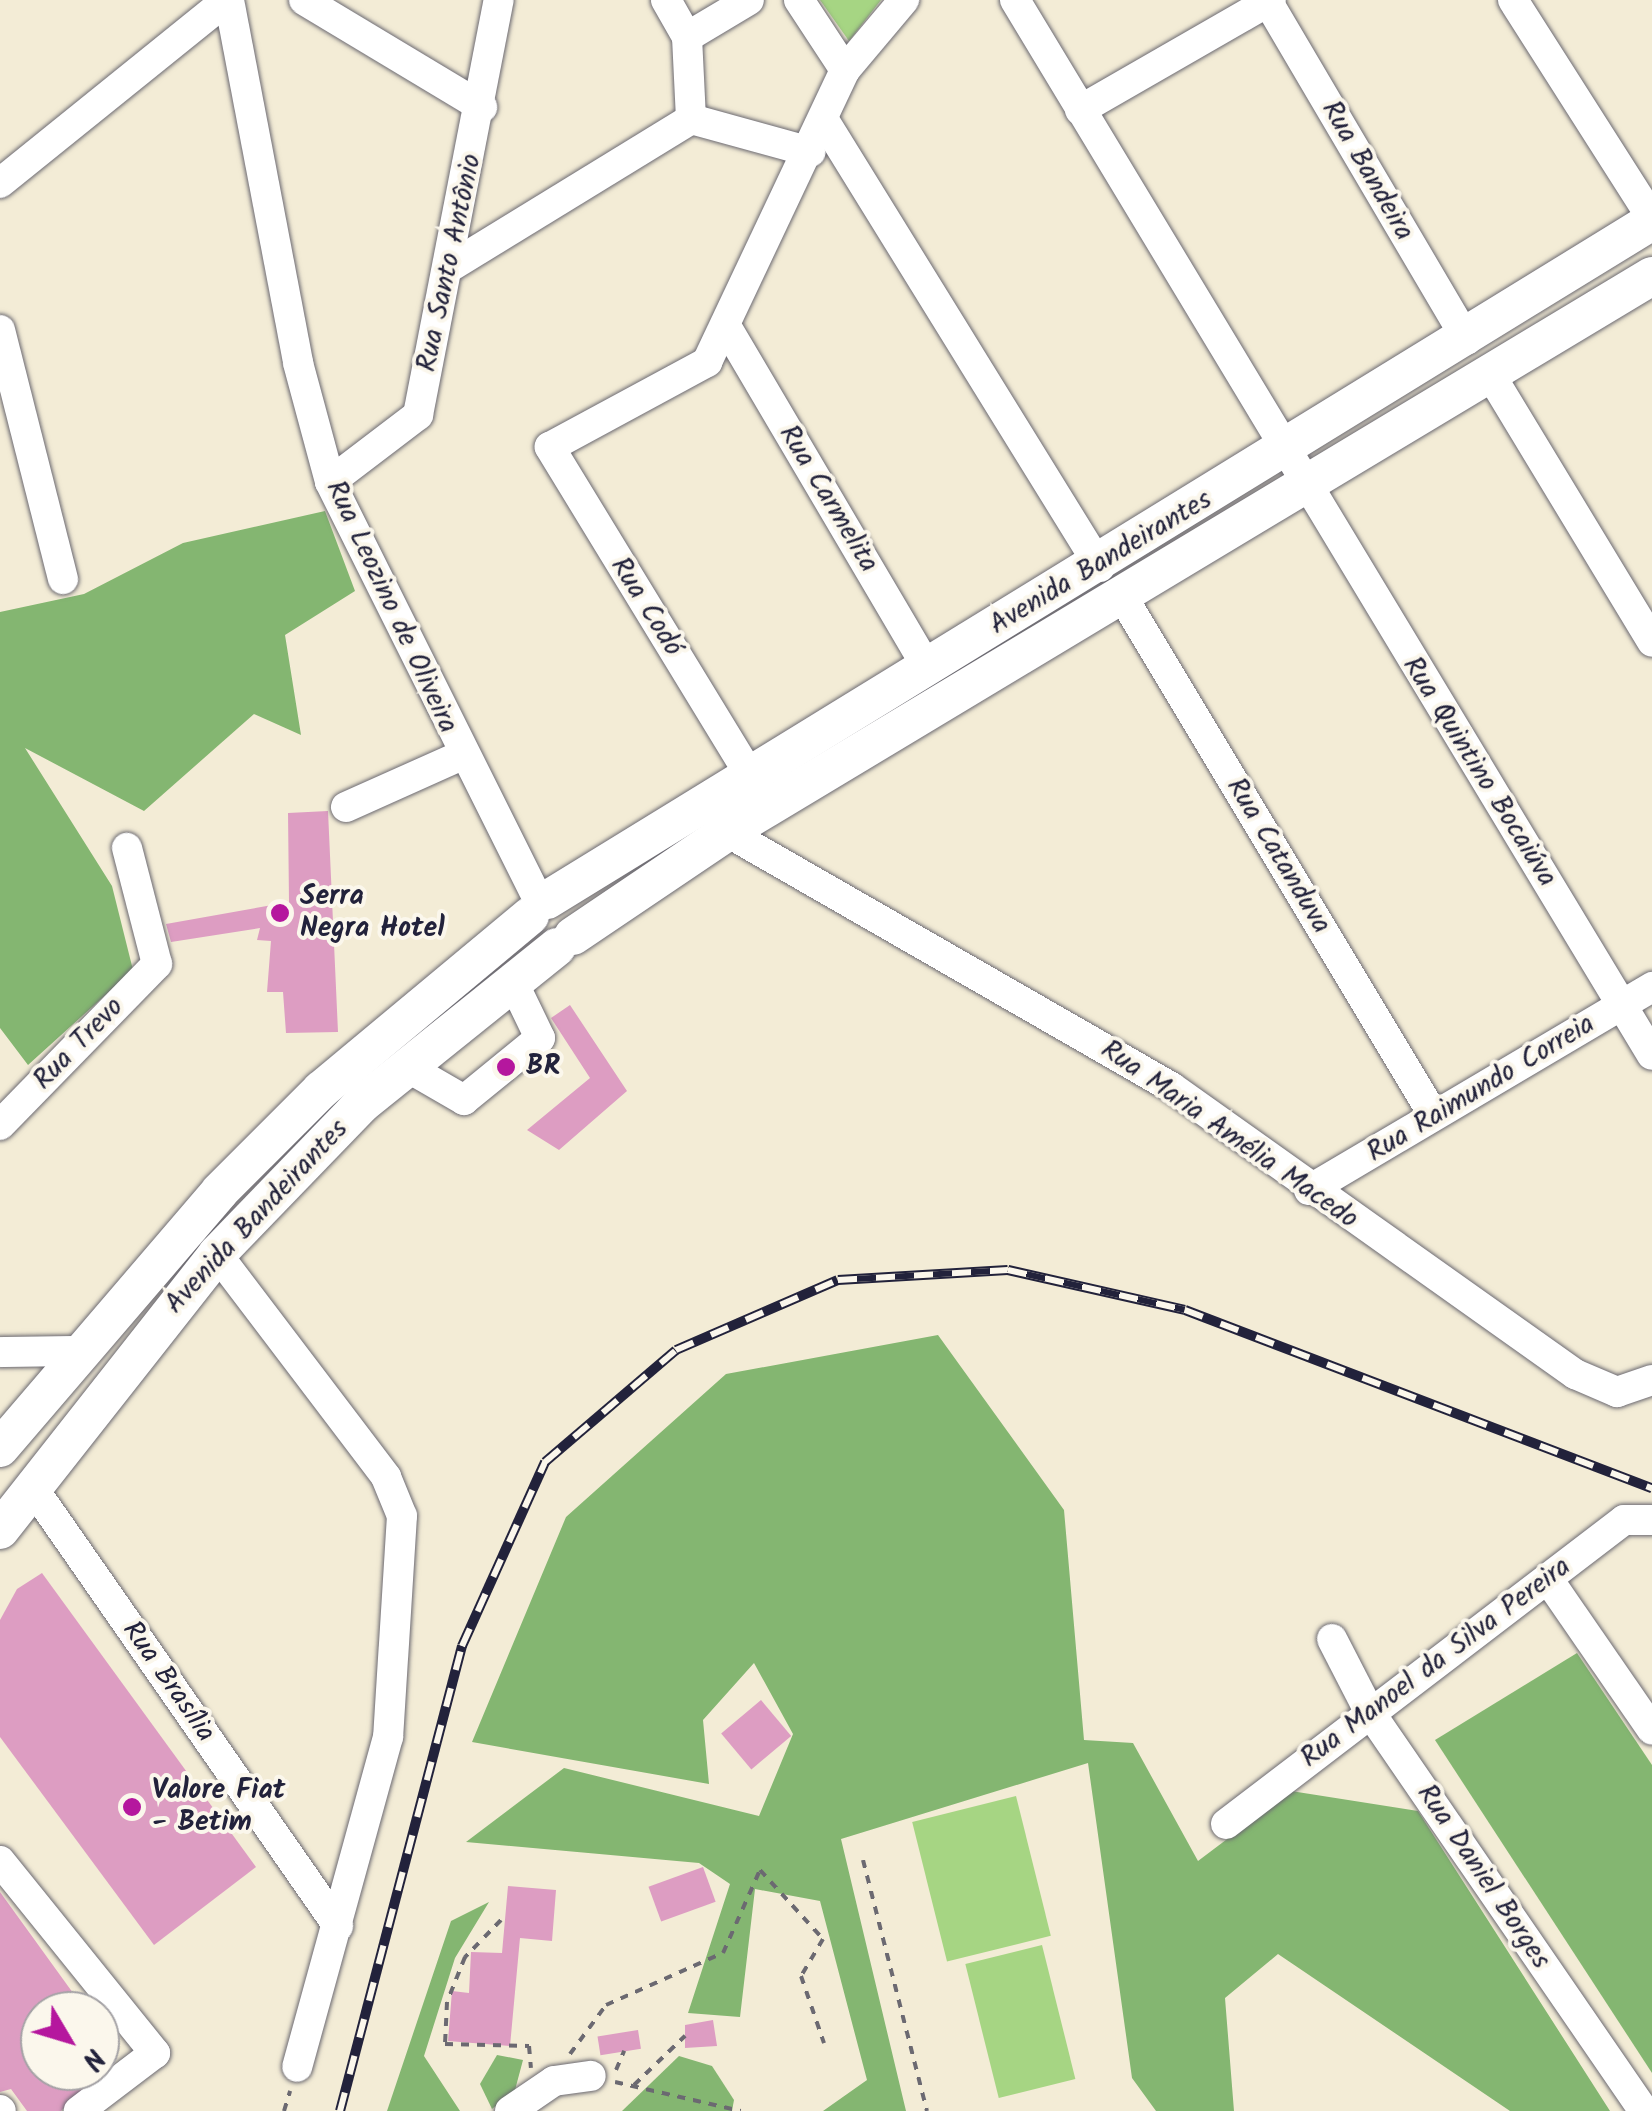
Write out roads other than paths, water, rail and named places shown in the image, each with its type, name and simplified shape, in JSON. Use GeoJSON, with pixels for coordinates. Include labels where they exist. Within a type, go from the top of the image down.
{"type":"FeatureCollection","features":[{"type":"Feature","properties":{"kind":"main road","name":"Avenida Bandeirantes"},"geometry":{"type":"LineString","coordinates":[[0,1530],[218,1254],[406,1066],[565,941],[1111,581],[1282,452],[1466,340],[1652,219]]}},
{"type":"Feature","properties":{"kind":"main road","name":"Avenida Bandeirantes"},"geometry":{"type":"LineString","coordinates":[[2,1436],[76,1351],[321,1090],[539,906],[748,772],[927,667],[1305,488],[1652,276]]}},
{"type":"Feature","properties":{"kind":"main road"},"geometry":{"type":"LineString","coordinates":[[539,906],[534,939],[565,941]]}},
{"type":"Feature","properties":{"kind":"main road"},"geometry":{"type":"LineString","coordinates":[[0,1542],[33,1488],[2,1436]]}},
{"type":"Feature","properties":{"kind":"street"},"geometry":{"type":"LineString","coordinates":[[0,183],[228,0]]}},
{"type":"Feature","properties":{"kind":"street","name":"Rua Leozino de Oliveira"},"geometry":{"type":"LineString","coordinates":[[228,0],[298,363],[330,482],[539,906]]}},
{"type":"Feature","properties":{"kind":"street"},"geometry":{"type":"LineString","coordinates":[[304,0],[482,107]]}},
{"type":"Feature","properties":{"kind":"street","name":"Rua Santo Antônio"},"geometry":{"type":"LineString","coordinates":[[330,482],[418,415],[453,265],[499,0]]}},
{"type":"Feature","properties":{"kind":"street"},"geometry":{"type":"LineString","coordinates":[[666,0],[687,37],[691,120]]}},
{"type":"Feature","properties":{"kind":"street"},"geometry":{"type":"LineString","coordinates":[[687,37],[749,0]]}},
{"type":"Feature","properties":{"kind":"street"},"geometry":{"type":"LineString","coordinates":[[799,0],[846,70]]}},
{"type":"Feature","properties":{"kind":"street"},"geometry":{"type":"LineString","coordinates":[[729,331],[846,70],[904,0]]}},
{"type":"Feature","properties":{"kind":"street"},"geometry":{"type":"LineString","coordinates":[[1015,0],[1282,452]]}},
{"type":"Feature","properties":{"kind":"street"},"geometry":{"type":"LineString","coordinates":[[1513,0],[1652,219]]}},
{"type":"Feature","properties":{"kind":"street"},"geometry":{"type":"LineString","coordinates":[[1080,110],[1269,1]]}},
{"type":"Feature","properties":{"kind":"street","name":"Rua Bandeira"},"geometry":{"type":"LineString","coordinates":[[1269,1],[1466,340]]}},
{"type":"Feature","properties":{"kind":"street"},"geometry":{"type":"LineString","coordinates":[[453,265],[691,120],[811,152]]}},
{"type":"Feature","properties":{"kind":"street","name":"Rua Catanduva"},"geometry":{"type":"LineString","coordinates":[[825,122],[1111,581],[1434,1116]]}},
{"type":"Feature","properties":{"kind":"street"},"geometry":{"type":"LineString","coordinates":[[0,330],[64,580]]}},
{"type":"Feature","properties":{"kind":"street","name":"Rua Codó"},"geometry":{"type":"LineString","coordinates":[[729,331],[675,384],[553,440],[552,454],[748,772]]}},
{"type":"Feature","properties":{"kind":"street","name":"Rua Carmelita"},"geometry":{"type":"LineString","coordinates":[[729,331],[927,667]]}},
{"type":"Feature","properties":{"kind":"street"},"geometry":{"type":"LineString","coordinates":[[1490,374],[1652,642]]}},
{"type":"Feature","properties":{"kind":"street","name":"Rua Quintino Bocaiúva"},"geometry":{"type":"LineString","coordinates":[[1282,452],[1652,1056]]}},
{"type":"Feature","properties":{"kind":"street"},"geometry":{"type":"LineString","coordinates":[[346,806],[462,755]]}},
{"type":"Feature","properties":{"kind":"street","name":"Rua Maria Amélia Macedo"},"geometry":{"type":"LineString","coordinates":[[726,832],[1171,1088],[1309,1190],[1574,1374],[1617,1392],[1652,1380]]}},
{"type":"Feature","properties":{"kind":"street","name":"Rua Trevo"},"geometry":{"type":"LineString","coordinates":[[0,1125],[157,964],[127,848]]}},
{"type":"Feature","properties":{"kind":"street"},"geometry":{"type":"LineString","coordinates":[[406,1066],[464,1100],[540,1038],[514,982]]}},
{"type":"Feature","properties":{"kind":"street","name":"Rua Raimundo Correia"},"geometry":{"type":"LineString","coordinates":[[1309,1190],[1652,986]]}},
{"type":"Feature","properties":{"kind":"street"},"geometry":{"type":"LineString","coordinates":[[218,1254],[386,1478],[402,1516],[388,1737],[298,2067]]}},
{"type":"Feature","properties":{"kind":"street"},"geometry":{"type":"LineString","coordinates":[[0,1352],[76,1351]]}},
{"type":"Feature","properties":{"kind":"street","name":"Rua Brasília"},"geometry":{"type":"LineString","coordinates":[[33,1488],[338,1926]]}},
{"type":"Feature","properties":{"kind":"street","name":"Rua Manoel da Silva Pereira"},"geometry":{"type":"LineString","coordinates":[[1226,1824],[1624,1520],[1652,1520]]}},
{"type":"Feature","properties":{"kind":"street"},"geometry":{"type":"LineString","coordinates":[[1548,1578],[1652,1730]]}},
{"type":"Feature","properties":{"kind":"street","name":"Rua Daniel Borges"},"geometry":{"type":"LineString","coordinates":[[1332,1639],[1369,1711],[1644,2111]]}},
{"type":"Feature","properties":{"kind":"street"},"geometry":{"type":"LineString","coordinates":[[0,1862],[155,2053],[79,2111]]}},
{"type":"Feature","properties":{"kind":"street"},"geometry":{"type":"LineString","coordinates":[[517,2106],[579,2067]]}},
{"type":"Feature","properties":{"kind":"railway"},"geometry":{"type":"LineString","coordinates":[[340,2111],[462,1646],[545,1462],[676,1350],[838,1280],[1008,1270],[1185,1310],[1652,1488]]}},
{"type":"Feature","properties":{"kind":"place","name":"Serra Negra Hotel"},"geometry":{"type":"Point","coordinates":[280,913]}},
{"type":"Feature","properties":{"kind":"place","name":"BR"},"geometry":{"type":"Point","coordinates":[506,1067]}},
{"type":"Feature","properties":{"kind":"place","name":"Valore Fiat - Betim"},"geometry":{"type":"Point","coordinates":[132,1807]}}]}
